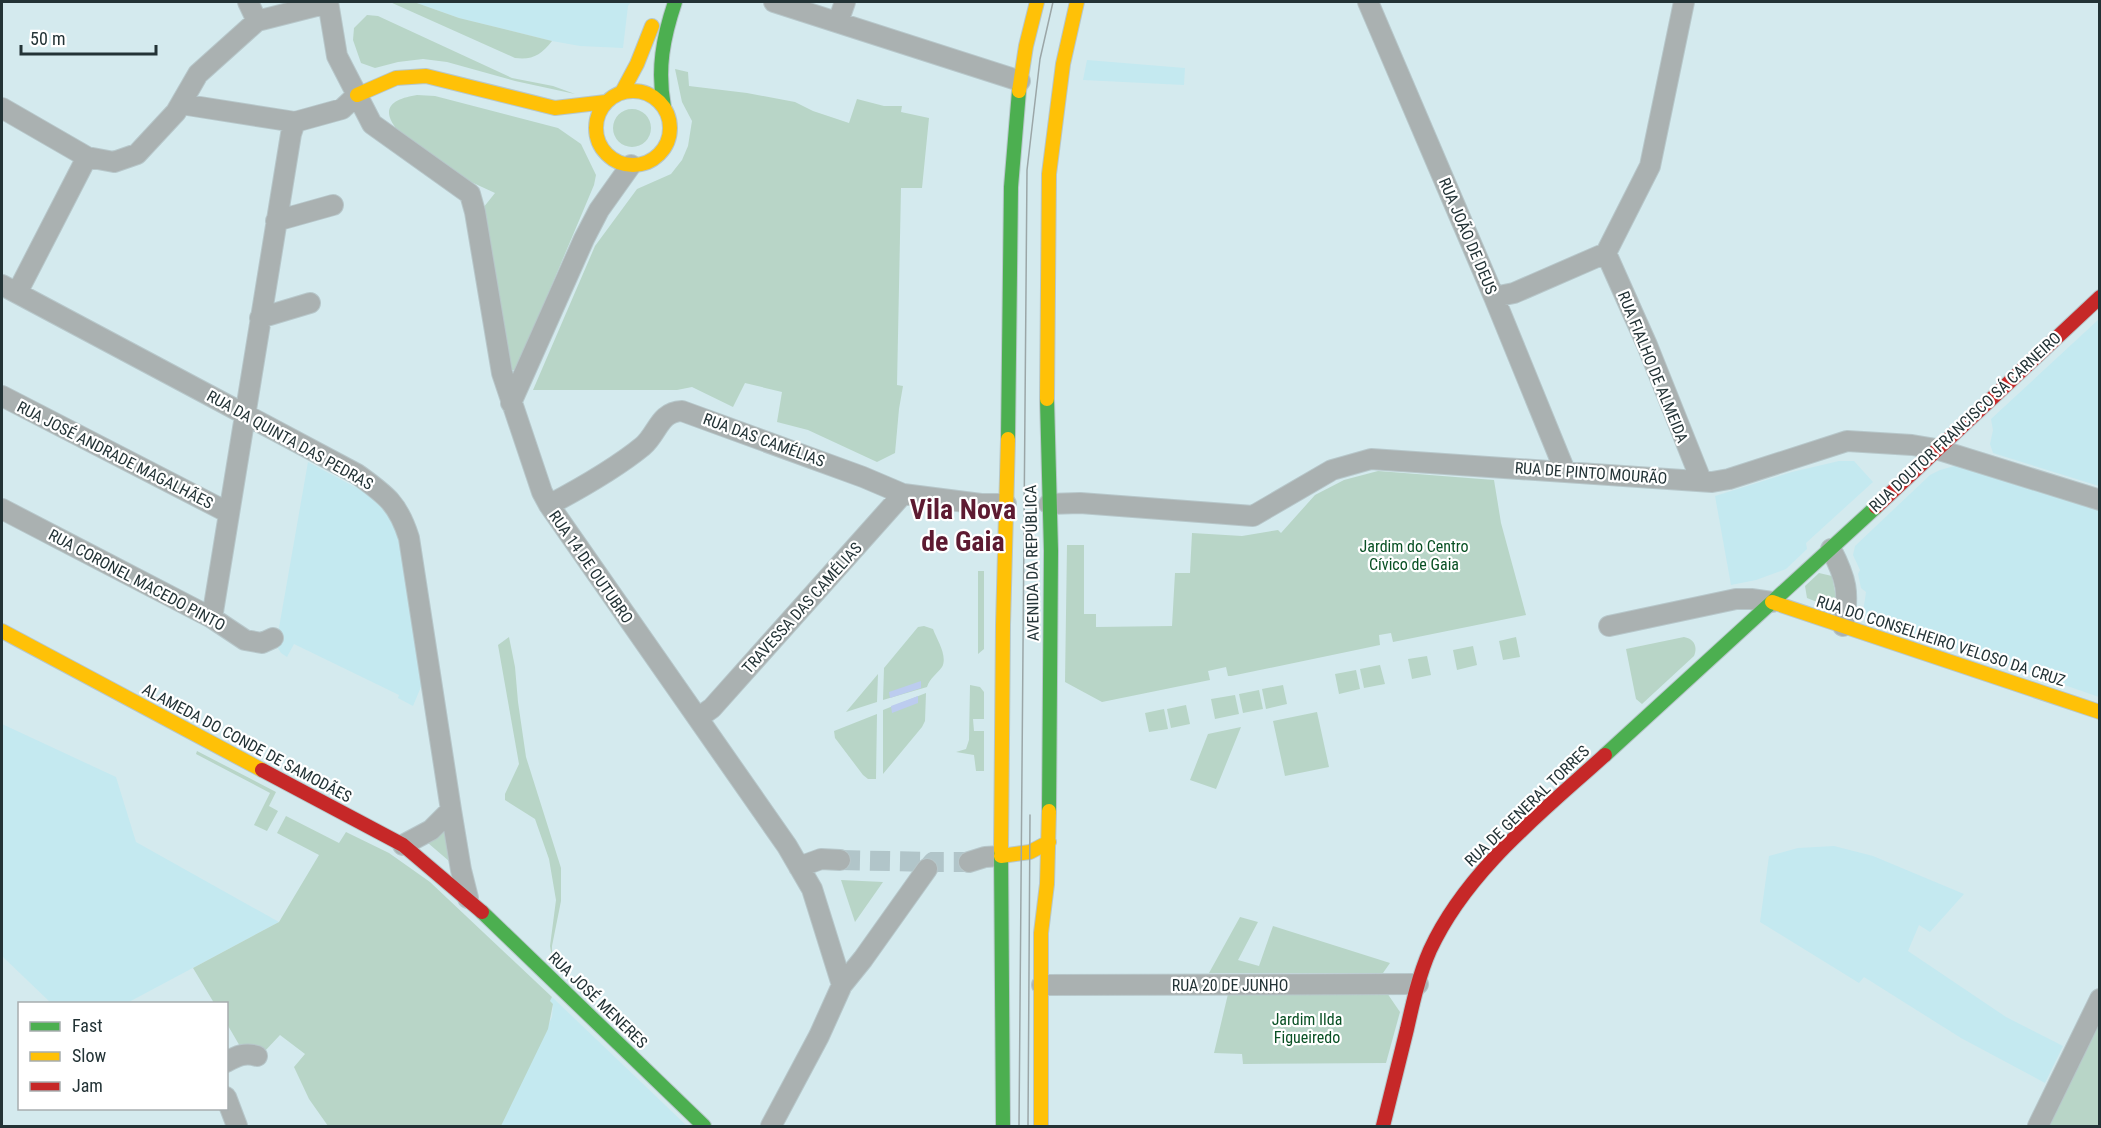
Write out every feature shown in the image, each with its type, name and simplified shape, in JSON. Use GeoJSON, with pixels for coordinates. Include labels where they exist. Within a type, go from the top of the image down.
{"type":"FeatureCollection","features":[{"type":"Feature","properties":{"kind":"main road"},"geometry":{"type":"LineString","coordinates":[[622,92],[638,64],[661,2]]}},
{"type":"Feature","properties":{"kind":"main road"},"geometry":{"type":"LineString","coordinates":[[664,107],[656,98],[634,91],[622,92],[606,102],[596,119],[597,139],[602,150],[610,158],[620,163],[643,164],[654,159],[663,151],[668,141],[671,130],[659,84],[659,64],[667,25],[675,2]]}},
{"type":"Feature","properties":{"kind":"main road","name":"AVENIDA DA REPÚBLICA"},"geometry":{"type":"LineString","coordinates":[[1037,2],[1020,81],[1013,159],[1009,431],[1028,504],[1051,572],[1049,842],[1041,933],[1041,1126]]}},
{"type":"Feature","properties":{"kind":"main road","name":"AVENIDA DA REPÚBLICA"},"geometry":{"type":"LineString","coordinates":[[1004,1126],[1000,856],[1028,504],[1047,434],[1049,174],[1063,64],[1077,2]]}},
{"type":"Feature","properties":{"kind":"main road"},"geometry":{"type":"LineString","coordinates":[[638,64],[647,14]]}},
{"type":"Feature","properties":{"kind":"main road"},"geometry":{"type":"LineString","coordinates":[[357,95],[396,78],[426,76],[555,108],[576,121],[597,139]]}},
{"type":"Feature","properties":{"kind":"main road"},"geometry":{"type":"LineString","coordinates":[[555,108],[606,102]]}},
{"type":"Feature","properties":{"kind":"main road","name":"RUA DOUTOR FRANCISCO SÁ CARNEIRO"},"geometry":{"type":"LineString","coordinates":[[1772,602],[2100,297]]}},
{"type":"Feature","properties":{"kind":"main road","name":"RUA DO CONSELHEIRO VELOSO DA CRUZ"},"geometry":{"type":"LineString","coordinates":[[1772,602],[2100,712]]}},
{"type":"Feature","properties":{"kind":"main road","name":"RUA DE GENERAL TORRES"},"geometry":{"type":"LineString","coordinates":[[1383,1126],[1418,984],[1430,951],[1463,894],[1487,864],[1772,602]]}},
{"type":"Feature","properties":{"kind":"main road","name":"ALAMEDA DO CONDE DE SAMODÃES"},"geometry":{"type":"LineString","coordinates":[[2,631],[403,845],[468,898]]}},
{"type":"Feature","properties":{"kind":"main road"},"geometry":{"type":"LineString","coordinates":[[1000,856],[1030,852],[1049,842]]}},
{"type":"Feature","properties":{"kind":"main road","name":"RUA JOSÉ MENERES"},"geometry":{"type":"LineString","coordinates":[[468,898],[704,1126]]}},
{"type":"Feature","properties":{"kind":"street"},"geometry":{"type":"LineString","coordinates":[[248,2],[257,21]]}},
{"type":"Feature","properties":{"kind":"street"},"geometry":{"type":"LineString","coordinates":[[2,108],[87,157],[114,162],[136,154],[176,112],[198,74],[257,21],[328,2]]}},
{"type":"Feature","properties":{"kind":"street","name":"RUA 14 DE OUTUBRO"},"geometry":{"type":"LineString","coordinates":[[328,2],[337,56],[372,124],[470,194],[502,374],[549,505],[787,846],[812,889],[842,985]]}},
{"type":"Feature","properties":{"kind":"street"},"geometry":{"type":"LineString","coordinates":[[774,2],[1020,81]]}},
{"type":"Feature","properties":{"kind":"street"},"geometry":{"type":"LineString","coordinates":[[838,22],[845,2]]}},
{"type":"Feature","properties":{"kind":"street","name":"RUA JOÃO DE DEUS"},"geometry":{"type":"LineString","coordinates":[[1368,2],[1494,297],[1565,471]]}},
{"type":"Feature","properties":{"kind":"street"},"geometry":{"type":"LineString","coordinates":[[1494,297],[1514,293],[1606,253],[1650,166],[1684,2]]}},
{"type":"Feature","properties":{"kind":"street"},"geometry":{"type":"LineString","coordinates":[[181,104],[295,122],[342,109],[357,95]]}},
{"type":"Feature","properties":{"kind":"street"},"geometry":{"type":"LineString","coordinates":[[212,618],[276,221],[295,122]]}},
{"type":"Feature","properties":{"kind":"street"},"geometry":{"type":"LineString","coordinates":[[9,289],[87,157]]}},
{"type":"Feature","properties":{"kind":"street"},"geometry":{"type":"LineString","coordinates":[[511,403],[584,239],[599,210],[632,165]]}},
{"type":"Feature","properties":{"kind":"street"},"geometry":{"type":"LineString","coordinates":[[276,221],[333,205]]}},
{"type":"Feature","properties":{"kind":"street","name":"RUA FIALHO DE ALMEIDA"},"geometry":{"type":"LineString","coordinates":[[1606,253],[1647,345],[1701,480]]}},
{"type":"Feature","properties":{"kind":"street","name":"RUA DA QUINTA DAS PEDRAS"},"geometry":{"type":"LineString","coordinates":[[9,289],[357,474],[384,493],[402,516],[409,538],[451,810],[468,898]]}},
{"type":"Feature","properties":{"kind":"street"},"geometry":{"type":"LineString","coordinates":[[260,318],[310,303]]}},
{"type":"Feature","properties":{"kind":"street","name":"RUA JOSÉ ANDRADE MAGALHÃES"},"geometry":{"type":"LineString","coordinates":[[2,396],[229,513]]}},
{"type":"Feature","properties":{"kind":"street","name":"RUA DAS CAMÉLIAS"},"geometry":{"type":"LineString","coordinates":[[549,505],[588,484],[645,444],[660,422],[673,411],[682,411],[903,494],[981,504],[1080,503],[1253,516]]}},
{"type":"Feature","properties":{"kind":"street","name":"RUA DE PINTO MOURÃO"},"geometry":{"type":"LineString","coordinates":[[1253,516],[1332,470],[1371,459],[1712,482],[1729,479],[1847,441],[1912,445],[1936,449],[2100,500]]}},
{"type":"Feature","properties":{"kind":"street","name":"TRAVESSA DAS CAMÉLIAS"},"geometry":{"type":"LineString","coordinates":[[698,718],[712,708],[903,494]]}},
{"type":"Feature","properties":{"kind":"street","name":"RUA CORONEL MACEDO PINTO"},"geometry":{"type":"LineString","coordinates":[[2,508],[212,618],[245,640],[262,643],[273,638]]}},
{"type":"Feature","properties":{"kind":"street"},"geometry":{"type":"LineString","coordinates":[[1831,549],[1843,572],[1846,584],[1848,597],[1844,626]]}},
{"type":"Feature","properties":{"kind":"street"},"geometry":{"type":"LineString","coordinates":[[1609,626],[1736,599],[1772,602]]}},
{"type":"Feature","properties":{"kind":"street"},"geometry":{"type":"LineString","coordinates":[[403,845],[431,830],[451,810]]}},
{"type":"Feature","properties":{"kind":"street"},"geometry":{"type":"LineString","coordinates":[[969,862],[985,857],[1000,856]]}},
{"type":"Feature","properties":{"kind":"street"},"geometry":{"type":"LineString","coordinates":[[799,867],[821,859],[840,860]]}},
{"type":"Feature","properties":{"kind":"street"},"geometry":{"type":"LineString","coordinates":[[771,1126],[819,1036],[842,985],[927,869]]}},
{"type":"Feature","properties":{"kind":"street","name":"RUA 20 DE JUNHO"},"geometry":{"type":"LineString","coordinates":[[1042,985],[1418,984]]}},
{"type":"Feature","properties":{"kind":"street"},"geometry":{"type":"LineString","coordinates":[[2038,1126],[2100,999]]}},
{"type":"Feature","properties":{"kind":"street"},"geometry":{"type":"LineString","coordinates":[[228,1061],[242,1054],[250,1053],[257,1056]]}},
{"type":"Feature","properties":{"kind":"street"},"geometry":{"type":"LineString","coordinates":[[228,1102],[237,1126]]}},
{"type":"Feature","properties":{"kind":"shaded area"},"geometry":{"type":"Polygon","coordinates":[[[414,2],[631,2],[628,6],[623,48],[580,46],[552,41],[459,18],[414,2]]]}},
{"type":"Feature","properties":{"kind":"shaded area"},"geometry":{"type":"Polygon","coordinates":[[[1087,60],[1185,68],[1184,85],[1083,80],[1087,60]]]}},
{"type":"Feature","properties":{"kind":"shaded area"},"geometry":{"type":"Polygon","coordinates":[[[2099,319],[2099,486],[1993,453],[1990,444],[1993,430],[1991,419],[2099,319]]]}},
{"type":"Feature","properties":{"kind":"shaded area"},"geometry":{"type":"Polygon","coordinates":[[[1839,461],[1854,461],[1873,482],[1806,543],[1807,549],[1786,569],[1756,580],[1731,585],[1715,496],[1792,472],[1839,461]]]}},
{"type":"Feature","properties":{"kind":"shaded area"},"geometry":{"type":"Polygon","coordinates":[[[308,462],[383,502],[396,517],[423,682],[413,706],[398,698],[399,695],[294,644],[287,657],[276,645],[308,462]]]}},
{"type":"Feature","properties":{"kind":"shaded area"},"geometry":{"type":"Polygon","coordinates":[[[1958,465],[2099,505],[2099,697],[1866,616],[1863,612],[1866,592],[1861,588],[1858,574],[1860,570],[1853,555],[1855,546],[1930,475],[1958,465]]]}},
{"type":"Feature","properties":{"kind":"shaded area"},"geometry":{"type":"Polygon","coordinates":[[[921,681],[921,688],[890,698],[889,692],[921,681]]]}},
{"type":"Feature","properties":{"kind":"shaded area"},"geometry":{"type":"Polygon","coordinates":[[[918,696],[918,703],[892,713],[891,706],[918,696]]]}},
{"type":"Feature","properties":{"kind":"shaded area"},"geometry":{"type":"Polygon","coordinates":[[[2,724],[116,777],[136,842],[279,922],[129,1002],[50,1002],[2,956],[2,724]]]}},
{"type":"Feature","properties":{"kind":"shaded area"},"geometry":{"type":"Polygon","coordinates":[[[1834,846],[1873,856],[1964,894],[1930,932],[1919,925],[1908,951],[2006,1017],[2063,1046],[2045,1083],[1961,1038],[1864,977],[1859,983],[1760,922],[1769,856],[1798,848],[1834,846]]]}},
{"type":"Feature","properties":{"kind":"shaded area"},"geometry":{"type":"Polygon","coordinates":[[[552,997],[687,1126],[501,1126],[552,1017],[553,1005],[550,1001],[552,997]]]}},
{"type":"Feature","properties":{"kind":"green space"},"geometry":{"type":"Polygon","coordinates":[[[390,2],[414,2],[459,18],[552,41],[536,56],[515,58],[390,2]]]}},
{"type":"Feature","properties":{"kind":"green space"},"geometry":{"type":"Polygon","coordinates":[[[367,15],[378,16],[512,78],[553,86],[575,94],[515,81],[447,62],[423,59],[375,68],[361,63],[353,40],[354,28],[367,15]]]}},
{"type":"Feature","properties":{"kind":"green space"},"geometry":{"type":"Polygon","coordinates":[[[675,69],[688,72],[689,86],[795,102],[813,111],[849,123],[857,99],[884,106],[902,106],[901,112],[929,118],[922,188],[901,188],[897,385],[903,386],[895,453],[877,462],[808,430],[777,422],[782,392],[745,383],[733,407],[692,387],[677,390],[533,390],[595,246],[637,189],[671,174],[682,160],[688,146],[692,121],[682,102],[675,69]]]}},
{"type":"Feature","properties":{"kind":"green space"},"geometry":{"type":"Polygon","coordinates":[[[417,95],[435,96],[558,128],[581,144],[596,175],[594,185],[516,370],[511,370],[483,208],[495,193],[456,175],[393,131],[395,127],[389,113],[390,108],[403,98],[417,95]]]}},
{"type":"Feature","properties":{"kind":"green space"},"geometry":{"type":"Polygon","coordinates":[[[632,109],[639,110],[645,115],[650,121],[650,135],[645,141],[639,146],[632,147],[625,146],[619,141],[614,135],[613,128],[614,121],[619,115],[625,110],[632,109]]]}},
{"type":"Feature","properties":{"kind":"green space","name":"Jardim do Centro Cívico de Gaia"},"geometry":{"type":"Polygon","coordinates":[[[1378,471],[1494,480],[1501,523],[1526,615],[1393,642],[1391,633],[1379,635],[1380,645],[1231,676],[1228,676],[1226,667],[1208,671],[1210,680],[1102,702],[1065,682],[1067,545],[1084,545],[1084,614],[1096,614],[1096,627],[1172,626],[1175,573],[1190,573],[1192,533],[1242,536],[1278,530],[1281,533],[1315,495],[1344,480],[1378,471]]]}},
{"type":"Feature","properties":{"kind":"green space"},"geometry":{"type":"Polygon","coordinates":[[[978,571],[984,571],[984,649],[978,654],[978,571]]]}},
{"type":"Feature","properties":{"kind":"green space"},"geometry":{"type":"Polygon","coordinates":[[[1819,573],[1832,576],[1836,597],[1827,606],[1807,598],[1805,586],[1819,573]]]}},
{"type":"Feature","properties":{"kind":"green space"},"geometry":{"type":"Polygon","coordinates":[[[918,627],[933,629],[943,653],[942,667],[927,687],[883,700],[884,668],[918,627]]]}},
{"type":"Feature","properties":{"kind":"green space"},"geometry":{"type":"Polygon","coordinates":[[[509,637],[526,757],[561,868],[561,901],[552,946],[552,958],[550,946],[556,900],[549,859],[535,819],[505,800],[505,794],[519,764],[498,645],[509,637]]]}},
{"type":"Feature","properties":{"kind":"green space"},"geometry":{"type":"Polygon","coordinates":[[[1516,637],[1520,657],[1503,660],[1499,641],[1516,637]]]}},
{"type":"Feature","properties":{"kind":"green space"},"geometry":{"type":"Polygon","coordinates":[[[1684,637],[1690,639],[1694,644],[1696,649],[1694,656],[1642,704],[1636,699],[1626,649],[1684,637]]]}},
{"type":"Feature","properties":{"kind":"green space"},"geometry":{"type":"Polygon","coordinates":[[[1473,646],[1477,665],[1457,670],[1453,650],[1473,646]]]}},
{"type":"Feature","properties":{"kind":"green space"},"geometry":{"type":"Polygon","coordinates":[[[1427,656],[1431,675],[1412,679],[1408,659],[1427,656]]]}},
{"type":"Feature","properties":{"kind":"green space"},"geometry":{"type":"Polygon","coordinates":[[[1380,665],[1385,684],[1364,688],[1360,669],[1380,665]]]}},
{"type":"Feature","properties":{"kind":"green space"},"geometry":{"type":"Polygon","coordinates":[[[1356,670],[1360,689],[1339,694],[1335,674],[1356,670]]]}},
{"type":"Feature","properties":{"kind":"green space"},"geometry":{"type":"Polygon","coordinates":[[[878,674],[877,702],[846,712],[878,674]]]}},
{"type":"Feature","properties":{"kind":"green space"},"geometry":{"type":"Polygon","coordinates":[[[970,685],[980,687],[984,692],[984,719],[973,719],[974,731],[984,731],[984,771],[976,771],[974,755],[956,752],[966,749],[969,740],[970,685]]]}},
{"type":"Feature","properties":{"kind":"green space"},"geometry":{"type":"Polygon","coordinates":[[[1283,685],[1287,704],[1266,709],[1262,689],[1283,685]]]}},
{"type":"Feature","properties":{"kind":"green space"},"geometry":{"type":"Polygon","coordinates":[[[1259,690],[1263,709],[1243,713],[1239,694],[1259,690]]]}},
{"type":"Feature","properties":{"kind":"green space"},"geometry":{"type":"Polygon","coordinates":[[[926,693],[925,721],[922,727],[883,774],[883,710],[926,693]]]}},
{"type":"Feature","properties":{"kind":"green space"},"geometry":{"type":"Polygon","coordinates":[[[1235,695],[1239,714],[1215,719],[1211,699],[1235,695]]]}},
{"type":"Feature","properties":{"kind":"green space"},"geometry":{"type":"Polygon","coordinates":[[[1186,705],[1190,724],[1171,728],[1167,709],[1186,705]]]}},
{"type":"Feature","properties":{"kind":"green space"},"geometry":{"type":"Polygon","coordinates":[[[1164,709],[1168,729],[1149,732],[1145,713],[1164,709]]]}},
{"type":"Feature","properties":{"kind":"green space"},"geometry":{"type":"Polygon","coordinates":[[[1317,712],[1329,767],[1285,776],[1273,721],[1317,712]]]}},
{"type":"Feature","properties":{"kind":"green space"},"geometry":{"type":"Polygon","coordinates":[[[877,714],[876,779],[868,779],[835,738],[834,731],[877,714]]]}},
{"type":"Feature","properties":{"kind":"green space"},"geometry":{"type":"Polygon","coordinates":[[[1241,727],[1216,789],[1190,780],[1208,734],[1241,727]]]}},
{"type":"Feature","properties":{"kind":"green space"},"geometry":{"type":"Polygon","coordinates":[[[197,751],[276,792],[269,806],[278,811],[267,831],[254,825],[270,793],[196,754],[197,751]]]}},
{"type":"Feature","properties":{"kind":"green space"},"geometry":{"type":"Polygon","coordinates":[[[286,816],[339,843],[346,832],[389,853],[430,882],[552,997],[550,1001],[553,1004],[548,1029],[501,1126],[328,1126],[309,1099],[294,1067],[305,1054],[280,1035],[264,1052],[241,1048],[228,1026],[228,1002],[213,1002],[193,968],[279,922],[319,855],[277,833],[286,816]]]}},
{"type":"Feature","properties":{"kind":"green space"},"geometry":{"type":"Polygon","coordinates":[[[449,827],[456,867],[428,843],[449,827]]]}},
{"type":"Feature","properties":{"kind":"green space"},"geometry":{"type":"Polygon","coordinates":[[[841,880],[883,882],[855,922],[841,880]]]}},
{"type":"Feature","properties":{"kind":"green space"},"geometry":{"type":"Polygon","coordinates":[[[1240,917],[1258,922],[1238,960],[1259,966],[1273,926],[1390,963],[1383,973],[1209,973],[1240,917]]]}},
{"type":"Feature","properties":{"kind":"green space","name":"Jardim Ilda Figueiredo"},"geometry":{"type":"Polygon","coordinates":[[[1387,993],[1400,1012],[1386,1063],[1243,1064],[1242,1054],[1214,1053],[1228,994],[1387,993]]]}},
{"type":"Feature","properties":{"kind":"green space"},"geometry":{"type":"Polygon","coordinates":[[[2099,1013],[2099,1126],[2045,1126],[2099,1013]]]}},
{"type":"Feature","properties":{"kind":"tunnel"},"geometry":{"type":"LineString","coordinates":[[840,860],[933,862]]}},
{"type":"Feature","properties":{"kind":"tunnel"},"geometry":{"type":"LineString","coordinates":[[927,869],[933,862],[969,862]]}},
{"type":"Feature","properties":{"kind":"tram line"},"geometry":{"type":"LineString","coordinates":[[1019,1126],[1027,170],[1040,59],[1053,2]]}},
{"type":"Feature","properties":{"kind":"tram line"},"geometry":{"type":"LineString","coordinates":[[1028,1126],[1030,815]]}},
{"type":"Feature","properties":{"kind":"traffic: fast"},"geometry":{"type":"LineString","coordinates":[[664,107],[661,80],[662,54],[675,2]]}},
{"type":"Feature","properties":{"kind":"traffic: fast"},"geometry":{"type":"LineString","coordinates":[[1008,439],[1011,187],[1019,91]]}},
{"type":"Feature","properties":{"kind":"traffic: fast"},"geometry":{"type":"LineString","coordinates":[[1047,399],[1051,551],[1049,811]]}},
{"type":"Feature","properties":{"kind":"traffic: fast"},"geometry":{"type":"LineString","coordinates":[[1605,755],[1876,507]]}},
{"type":"Feature","properties":{"kind":"traffic: fast"},"geometry":{"type":"LineString","coordinates":[[1001,851],[1003,1126]]}},
{"type":"Feature","properties":{"kind":"traffic: fast"},"geometry":{"type":"LineString","coordinates":[[482,912],[704,1126]]}},
{"type":"Feature","properties":{"kind":"traffic: slow"},"geometry":{"type":"LineString","coordinates":[[1019,91],[1026,46],[1037,2]]}},
{"type":"Feature","properties":{"kind":"traffic: slow"},"geometry":{"type":"LineString","coordinates":[[1047,399],[1049,174],[1063,64],[1077,2]]}},
{"type":"Feature","properties":{"kind":"traffic: slow"},"geometry":{"type":"LineString","coordinates":[[622,92],[637,64],[652,26]]}},
{"type":"Feature","properties":{"kind":"traffic: slow"},"geometry":{"type":"LineString","coordinates":[[357,95],[396,78],[426,76],[555,108],[606,102]]}},
{"type":"Feature","properties":{"kind":"traffic: slow"},"geometry":{"type":"LineString","coordinates":[[626,91],[640,91],[654,97],[664,107],[670,121],[670,128],[670,135],[664,149],[654,159],[640,165],[626,165],[612,159],[602,149],[596,135],[596,121],[602,107],[612,97],[626,91]]}},
{"type":"Feature","properties":{"kind":"traffic: slow"},"geometry":{"type":"LineString","coordinates":[[1001,851],[1003,625],[1008,439]]}},
{"type":"Feature","properties":{"kind":"traffic: slow"},"geometry":{"type":"LineString","coordinates":[[1772,602],[2100,712]]}},
{"type":"Feature","properties":{"kind":"traffic: slow"},"geometry":{"type":"LineString","coordinates":[[2,631],[262,770]]}},
{"type":"Feature","properties":{"kind":"traffic: slow"},"geometry":{"type":"LineString","coordinates":[[1041,1126],[1041,933],[1047,884],[1049,811]]}},
{"type":"Feature","properties":{"kind":"traffic: slow"},"geometry":{"type":"LineString","coordinates":[[1001,856],[1030,852],[1049,842]]}},
{"type":"Feature","properties":{"kind":"traffic: jam"},"geometry":{"type":"LineString","coordinates":[[1876,507],[2100,297]]}},
{"type":"Feature","properties":{"kind":"traffic: jam"},"geometry":{"type":"LineString","coordinates":[[1383,1126],[1419,979],[1430,950],[1446,921],[1464,894],[1507,844],[1605,755]]}},
{"type":"Feature","properties":{"kind":"traffic: jam"},"geometry":{"type":"LineString","coordinates":[[262,770],[403,845],[482,912]]}},
{"type":"Feature","properties":{"kind":"district","name":"Vila Nova de Gaia"},"geometry":{"type":"Point","coordinates":[963,525]}}]}
